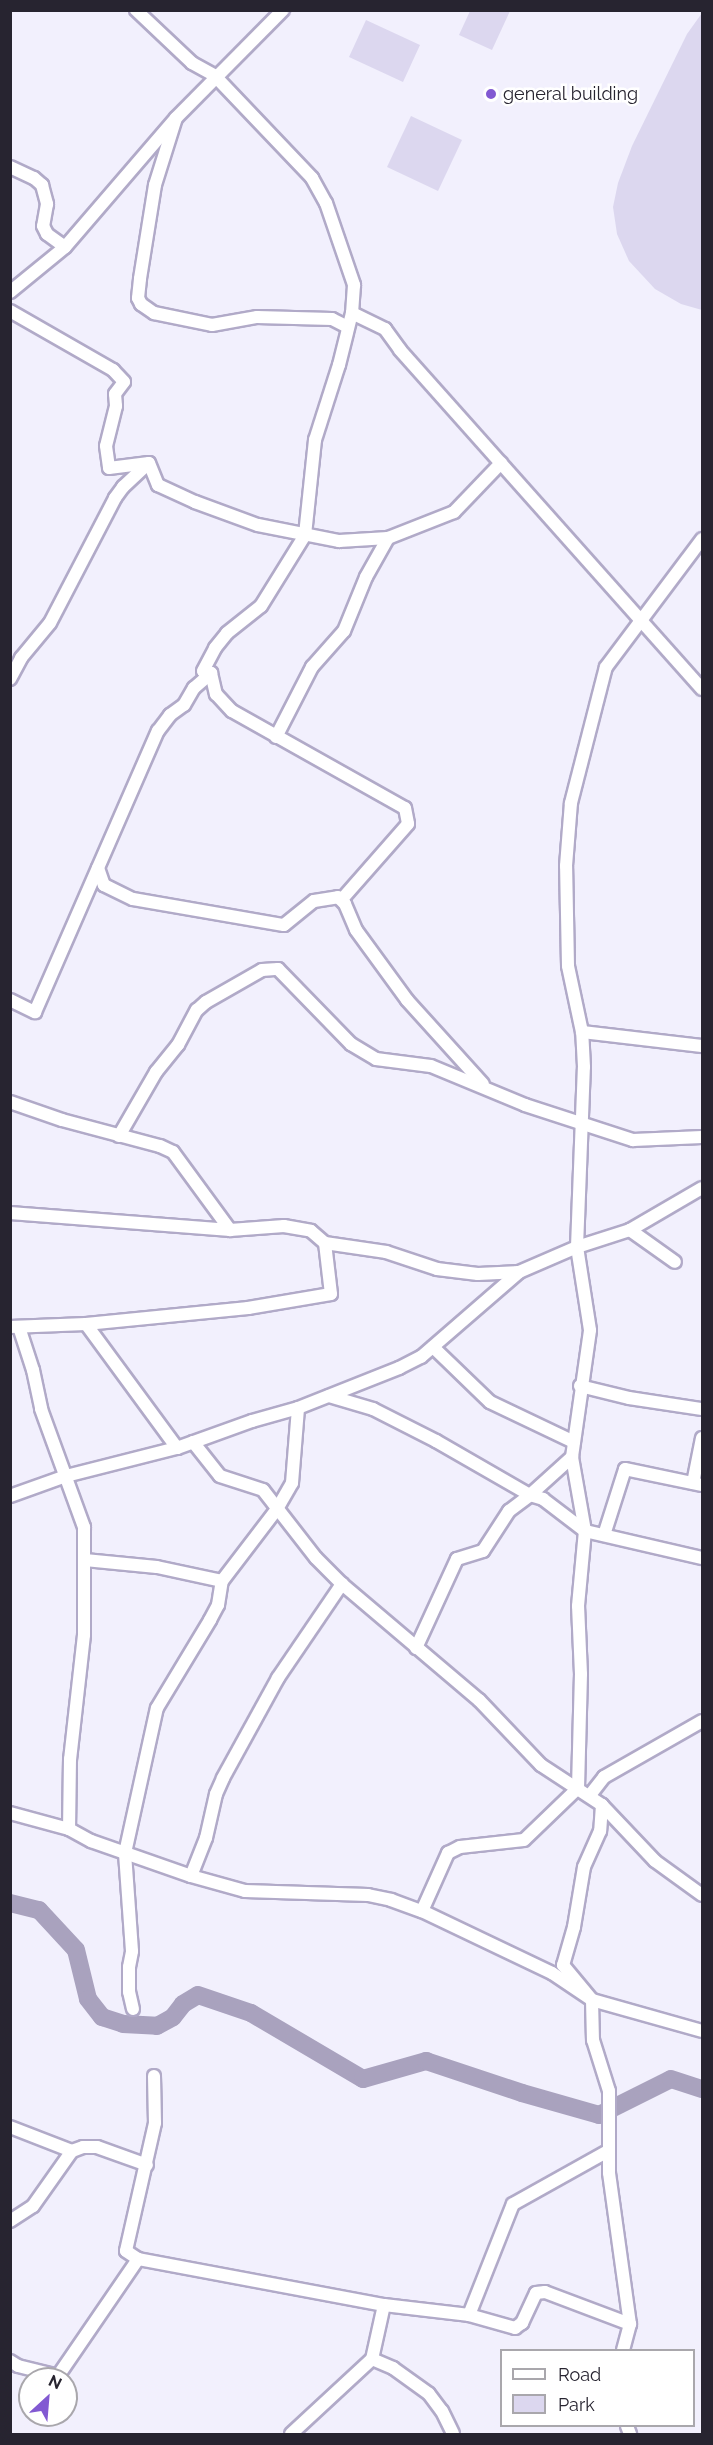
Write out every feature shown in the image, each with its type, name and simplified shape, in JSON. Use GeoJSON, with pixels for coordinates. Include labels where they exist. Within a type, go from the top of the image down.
{"type":"FeatureCollection","features":[{"type":"Feature","properties":{"kind":"street"},"geometry":{"type":"LineString","coordinates":[[136,10],[192,63],[215,76],[320,190],[354,285],[352,313],[315,440],[305,535],[261,606],[226,633],[215,648],[203,671],[211,674]]}},
{"type":"Feature","properties":{"kind":"street"},"geometry":{"type":"LineString","coordinates":[[10,292],[65,247],[176,118],[215,76],[283,10]]}},
{"type":"Feature","properties":{"kind":"street"},"geometry":{"type":"LineString","coordinates":[[176,118],[155,185],[140,279],[138,298],[141,304],[154,313],[212,326],[257,317],[332,319],[348,327]]}},
{"type":"Feature","properties":{"kind":"street"},"geometry":{"type":"LineString","coordinates":[[10,167],[34,178],[42,185],[47,204],[43,226],[47,234],[65,247]]}},
{"type":"Feature","properties":{"kind":"street"},"geometry":{"type":"LineString","coordinates":[[10,311],[113,370],[124,382],[115,394],[116,406],[106,446],[109,468],[149,464]]}},
{"type":"Feature","properties":{"kind":"street"},"geometry":{"type":"LineString","coordinates":[[352,313],[385,329],[702,689]]}},
{"type":"Feature","properties":{"kind":"street"},"geometry":{"type":"LineString","coordinates":[[149,464],[158,485],[195,502],[258,525],[339,541],[388,538],[454,512],[501,463]]}},
{"type":"Feature","properties":{"kind":"street"},"geometry":{"type":"LineString","coordinates":[[10,679],[21,658],[50,623],[115,498],[123,487],[149,464]]}},
{"type":"Feature","properties":{"kind":"street"},"geometry":{"type":"LineString","coordinates":[[276,737],[312,667],[344,631],[366,578],[388,538]]}},
{"type":"Feature","properties":{"kind":"street"},"geometry":{"type":"LineString","coordinates":[[584,1792],[578,1606],[585,1531],[572,1456],[580,1386],[589,1351],[590,1330],[577,1247],[582,1124],[582,1032],[568,966],[566,866],[571,803],[603,676],[640,619],[702,539]]}},
{"type":"Feature","properties":{"kind":"street"},"geometry":{"type":"LineString","coordinates":[[211,674],[216,694],[226,706],[276,737],[405,808],[408,824],[342,899]]}},
{"type":"Feature","properties":{"kind":"street"},"geometry":{"type":"LineString","coordinates":[[10,1000],[35,1012],[158,731],[170,715],[184,705],[194,688],[211,674]]}},
{"type":"Feature","properties":{"kind":"street"},"geometry":{"type":"LineString","coordinates":[[98,868],[104,885],[127,897],[284,925],[314,901],[333,896],[342,899],[356,930],[407,1000],[485,1087]]}},
{"type":"Feature","properties":{"kind":"street"},"geometry":{"type":"LineString","coordinates":[[119,1136],[156,1072],[178,1045],[197,1010],[206,1002],[262,970],[278,969],[332,1025],[364,1054],[388,1062],[431,1066],[525,1105],[633,1140],[702,1137]]}},
{"type":"Feature","properties":{"kind":"street"},"geometry":{"type":"LineString","coordinates":[[582,1032],[702,1046]]}},
{"type":"Feature","properties":{"kind":"street"},"geometry":{"type":"LineString","coordinates":[[10,1102],[119,1136],[160,1146],[173,1152],[230,1230]]}},
{"type":"Feature","properties":{"kind":"street"},"geometry":{"type":"LineString","coordinates":[[10,1496],[66,1476],[177,1448],[298,1408],[399,1368],[433,1347],[519,1272],[577,1247],[630,1230],[700,1192]]}},
{"type":"Feature","properties":{"kind":"street"},"geometry":{"type":"LineString","coordinates":[[10,1212],[230,1230],[284,1226],[311,1231],[325,1243],[386,1252],[437,1269],[478,1274],[519,1272]]}},
{"type":"Feature","properties":{"kind":"street"},"geometry":{"type":"LineString","coordinates":[[630,1230],[675,1262]]}},
{"type":"Feature","properties":{"kind":"street"},"geometry":{"type":"LineString","coordinates":[[69,1829],[70,1759],[84,1635],[82,1573],[85,1560],[84,1527],[41,1409],[33,1370],[15,1327],[86,1324],[248,1308],[331,1294],[325,1243]]}},
{"type":"Feature","properties":{"kind":"street"},"geometry":{"type":"LineString","coordinates":[[86,1324],[177,1448]]}},
{"type":"Feature","properties":{"kind":"street"},"geometry":{"type":"LineString","coordinates":[[433,1347],[490,1402],[574,1442]]}},
{"type":"Feature","properties":{"kind":"street"},"geometry":{"type":"LineString","coordinates":[[580,1386],[629,1398],[702,1409]]}},
{"type":"Feature","properties":{"kind":"street"},"geometry":{"type":"LineString","coordinates":[[329,1396],[373,1409],[530,1495],[543,1499],[585,1531],[702,1558]]}},
{"type":"Feature","properties":{"kind":"street"},"geometry":{"type":"LineString","coordinates":[[133,2009],[129,1992],[129,1967],[132,1951],[125,1853],[157,1708],[210,1620],[220,1598],[222,1581],[277,1509],[292,1483],[298,1408]]}},
{"type":"Feature","properties":{"kind":"street"},"geometry":{"type":"LineString","coordinates":[[604,1535],[626,1469],[698,1484],[702,1438]]}},
{"type":"Feature","properties":{"kind":"street"},"geometry":{"type":"LineString","coordinates":[[193,1442],[220,1476],[263,1490],[316,1558],[342,1584],[479,1700],[541,1765],[602,1805],[655,1861],[702,1895]]}},
{"type":"Feature","properties":{"kind":"street"},"geometry":{"type":"LineString","coordinates":[[416,1648],[457,1559],[483,1551],[509,1511],[572,1456]]}},
{"type":"Feature","properties":{"kind":"street"},"geometry":{"type":"LineString","coordinates":[[85,1560],[158,1567],[222,1581]]}},
{"type":"Feature","properties":{"kind":"street"},"geometry":{"type":"LineString","coordinates":[[191,1876],[206,1838],[216,1794],[223,1778],[278,1678],[342,1584]]}},
{"type":"Feature","properties":{"kind":"street"},"geometry":{"type":"LineString","coordinates":[[422,1911],[448,1853],[460,1847],[524,1840],[604,1777],[702,1720]]}},
{"type":"Feature","properties":{"kind":"street"},"geometry":{"type":"LineString","coordinates":[[602,1805],[600,1831],[584,1868],[574,1927],[563,1965],[592,2000],[593,2040],[609,2091],[608,2151],[630,2324],[623,2349]]}},
{"type":"Feature","properties":{"kind":"street"},"geometry":{"type":"LineString","coordinates":[[10,1813],[69,1829],[125,1853],[191,1876],[245,1891],[368,1895],[422,1911],[552,1973],[592,2000],[702,2031]]}},
{"type":"Feature","properties":{"kind":"street"},"geometry":{"type":"LineString","coordinates":[[154,2076],[155,2123],[126,2251],[138,2259],[384,2305],[469,2316],[519,2327],[536,2293],[545,2292],[630,2324]]}},
{"type":"Feature","properties":{"kind":"street"},"geometry":{"type":"LineString","coordinates":[[10,2127],[72,2151]]}},
{"type":"Feature","properties":{"kind":"street"},"geometry":{"type":"LineString","coordinates":[[10,2221],[33,2206],[72,2151],[83,2147],[97,2147],[147,2165]]}},
{"type":"Feature","properties":{"kind":"street"},"geometry":{"type":"LineString","coordinates":[[469,2316],[513,2204],[608,2151]]}},
{"type":"Feature","properties":{"kind":"street"},"geometry":{"type":"LineString","coordinates":[[10,2361],[18,2366],[58,2376],[138,2259]]}},
{"type":"Feature","properties":{"kind":"street"},"geometry":{"type":"LineString","coordinates":[[291,2434],[372,2358],[384,2305]]}},
{"type":"Feature","properties":{"kind":"street"},"geometry":{"type":"LineString","coordinates":[[372,2358],[393,2368],[429,2394],[442,2411],[453,2434]]}},
{"type":"Feature","properties":{"kind":"green space"},"geometry":{"type":"Polygon","coordinates":[[[470,11],[510,11],[492,50],[459,35],[470,11]]]}},
{"type":"Feature","properties":{"kind":"green space"},"geometry":{"type":"Polygon","coordinates":[[[702,13],[702,310],[681,304],[655,289],[629,261],[617,234],[613,207],[618,183],[632,146],[687,34],[702,13]]]}},
{"type":"Feature","properties":{"kind":"green space"},"geometry":{"type":"Polygon","coordinates":[[[366,20],[420,45],[403,82],[349,57],[366,20]]]}},
{"type":"Feature","properties":{"kind":"green space"},"geometry":{"type":"Polygon","coordinates":[[[411,116],[462,140],[438,191],[387,167],[411,116]]]}},
{"type":"Feature","properties":{"kind":"waterway"},"geometry":{"type":"LineString","coordinates":[[10,1903],[39,1910],[76,1950],[88,1999],[102,2017],[123,2024],[157,2026],[173,2017],[183,2004],[198,1995],[251,2013],[363,2079],[426,2061],[522,2093],[599,2115],[671,2079],[702,2089]]}},
{"type":"Feature","properties":{"kind":"place","name":"general building"},"geometry":{"type":"Point","coordinates":[491,94]}}]}
